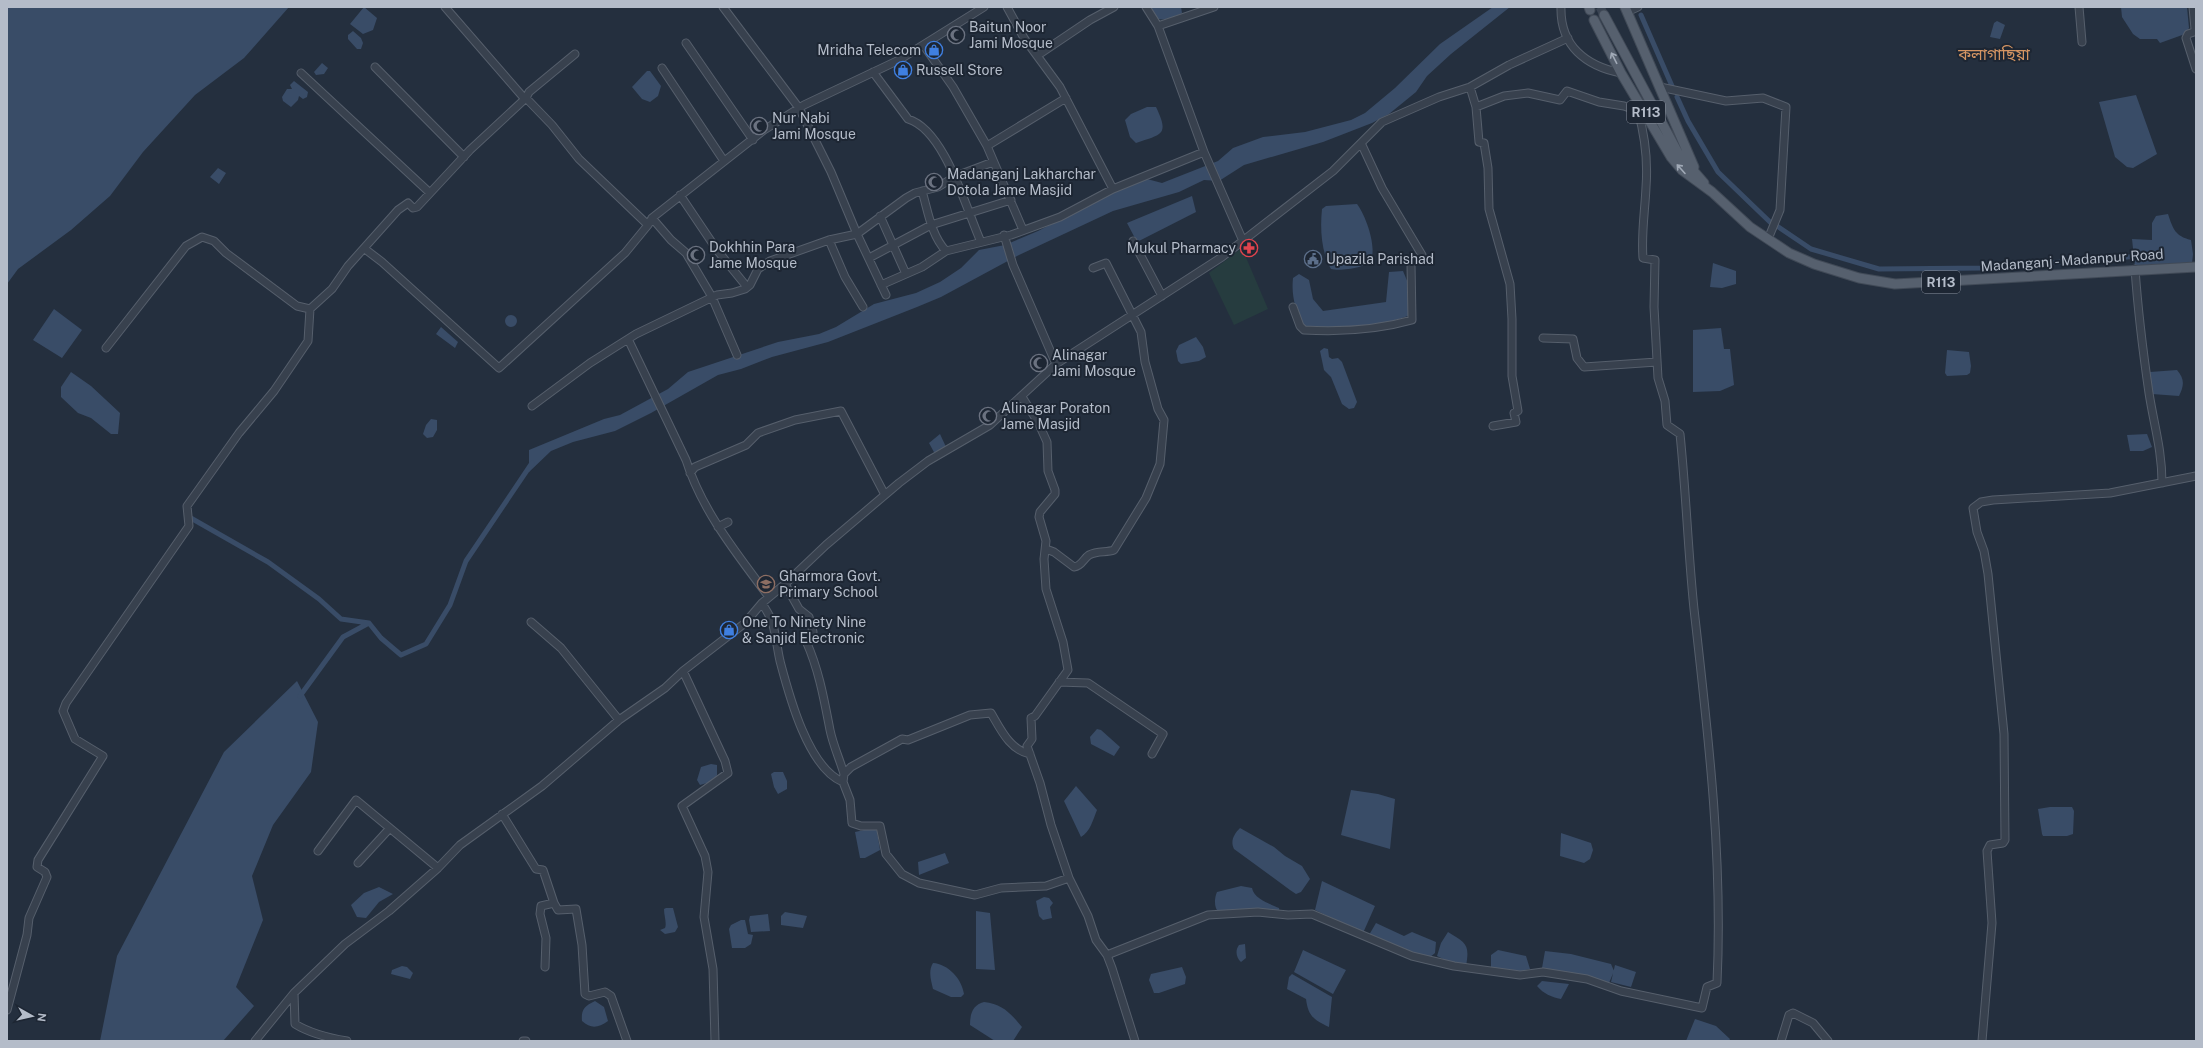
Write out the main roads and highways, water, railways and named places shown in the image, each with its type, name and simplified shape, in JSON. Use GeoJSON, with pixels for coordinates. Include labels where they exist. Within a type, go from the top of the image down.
{"type":"FeatureCollection","features":[{"type":"Feature","properties":{"kind":"main road"},"geometry":{"type":"LineString","coordinates":[[1626,10],[1700,177]]}},
{"type":"Feature","properties":{"kind":"main road","name":"Madanganj - Madanpur Road"},"geometry":{"type":"LineString","coordinates":[[1604,15],[1678,153],[1712,192]]}},
{"type":"Feature","properties":{"kind":"main road","name":"Madanganj - Madanpur Road"},"geometry":{"type":"LineString","coordinates":[[1594,20],[1621,73],[1671,157],[1682,170],[1712,192],[1750,227],[1789,253],[1814,264],[1859,278],[1895,284],[1937,283],[2135,269],[2196,267]]}},
{"type":"Feature","properties":{"kind":"water"},"geometry":{"type":"Polygon","coordinates":[[[7,7],[289,7],[244,58],[195,95],[143,152],[110,196],[71,230],[18,269],[7,284],[7,7]]]}},
{"type":"Feature","properties":{"kind":"water"},"geometry":{"type":"Polygon","coordinates":[[[364,7],[377,18],[373,30],[363,34],[350,24],[364,7]]]}},
{"type":"Feature","properties":{"kind":"water"},"geometry":{"type":"Polygon","coordinates":[[[1151,7],[1181,7],[1182,13],[1167,19],[1158,19],[1154,17],[1151,7]]]}},
{"type":"Feature","properties":{"kind":"water"},"geometry":{"type":"Polygon","coordinates":[[[1493,7],[1510,7],[1451,54],[1427,76],[1416,92],[1389,114],[1372,123],[1323,142],[1244,165],[1219,181],[1204,180],[1179,192],[1113,211],[1019,255],[941,297],[917,307],[828,342],[772,357],[741,369],[718,375],[651,413],[615,431],[573,442],[551,451],[529,472],[529,450],[604,419],[620,415],[668,389],[688,372],[778,342],[819,334],[836,327],[874,304],[916,293],[940,282],[961,268],[979,250],[1005,245],[1038,231],[1108,195],[1147,179],[1162,183],[1218,161],[1233,148],[1263,137],[1305,132],[1351,120],[1365,113],[1395,88],[1440,44],[1493,7]]]}},
{"type":"Feature","properties":{"kind":"water"},"geometry":{"type":"Polygon","coordinates":[[[2121,7],[2187,7],[2189,28],[2185,34],[2160,43],[2157,39],[2140,39],[2133,34],[2122,17],[2121,7]]]}},
{"type":"Feature","properties":{"kind":"water"},"geometry":{"type":"Polygon","coordinates":[[[1997,21],[2005,25],[2000,39],[1990,37],[1994,23],[1997,21]]]}},
{"type":"Feature","properties":{"kind":"water"},"geometry":{"type":"Polygon","coordinates":[[[353,31],[361,38],[363,43],[361,49],[357,49],[348,39],[348,35],[353,31]]]}},
{"type":"Feature","properties":{"kind":"water"},"geometry":{"type":"Polygon","coordinates":[[[322,63],[328,68],[324,74],[316,75],[314,72],[322,63]]]}},
{"type":"Feature","properties":{"kind":"water"},"geometry":{"type":"Polygon","coordinates":[[[647,71],[650,71],[661,86],[658,96],[650,102],[642,99],[632,87],[647,71]]]}},
{"type":"Feature","properties":{"kind":"water"},"geometry":{"type":"Polygon","coordinates":[[[294,81],[308,92],[307,97],[303,99],[299,96],[298,100],[291,107],[283,101],[282,97],[287,89],[292,89],[290,85],[294,81]]]}},
{"type":"Feature","properties":{"kind":"water"},"geometry":{"type":"Polygon","coordinates":[[[2136,95],[2157,154],[2133,168],[2127,167],[2115,157],[2099,102],[2136,95]]]}},
{"type":"Feature","properties":{"kind":"water"},"geometry":{"type":"Polygon","coordinates":[[[1147,107],[1156,107],[1162,124],[1162,129],[1161,132],[1152,138],[1136,143],[1130,137],[1125,120],[1131,114],[1147,107]]]}},
{"type":"Feature","properties":{"kind":"water"},"geometry":{"type":"Polygon","coordinates":[[[218,168],[226,173],[219,184],[210,177],[218,168]]]}},
{"type":"Feature","properties":{"kind":"water"},"geometry":{"type":"Polygon","coordinates":[[[1192,196],[1196,212],[1137,242],[1127,223],[1192,196]]]}},
{"type":"Feature","properties":{"kind":"water"},"geometry":{"type":"Polygon","coordinates":[[[1357,204],[1369,230],[1372,246],[1371,259],[1359,267],[1340,270],[1331,269],[1323,248],[1321,224],[1322,209],[1326,206],[1357,204]]]}},
{"type":"Feature","properties":{"kind":"water"},"geometry":{"type":"Polygon","coordinates":[[[2168,214],[2175,231],[2181,236],[2191,240],[2193,254],[2192,264],[2135,267],[2132,239],[2152,240],[2152,223],[2156,216],[2168,214]]]}},
{"type":"Feature","properties":{"kind":"water"},"geometry":{"type":"Polygon","coordinates":[[[1713,263],[1736,271],[1736,284],[1722,288],[1710,287],[1713,263]]]}},
{"type":"Feature","properties":{"kind":"water"},"geometry":{"type":"Polygon","coordinates":[[[1403,271],[1408,283],[1408,316],[1370,326],[1331,329],[1304,328],[1296,310],[1293,298],[1293,278],[1299,274],[1309,280],[1313,299],[1323,311],[1386,302],[1389,272],[1403,271]]]}},
{"type":"Feature","properties":{"kind":"water"},"geometry":{"type":"Polygon","coordinates":[[[54,309],[82,330],[62,358],[33,340],[54,309]]]}},
{"type":"Feature","properties":{"kind":"water"},"geometry":{"type":"Polygon","coordinates":[[[513,315],[516,316],[516,326],[509,327],[506,326],[505,319],[506,316],[513,315]]]}},
{"type":"Feature","properties":{"kind":"water"},"geometry":{"type":"Polygon","coordinates":[[[441,327],[458,342],[455,348],[436,334],[441,327]]]}},
{"type":"Feature","properties":{"kind":"water"},"geometry":{"type":"Polygon","coordinates":[[[1721,328],[1724,349],[1730,349],[1734,385],[1720,391],[1693,392],[1693,330],[1721,328]]]}},
{"type":"Feature","properties":{"kind":"water"},"geometry":{"type":"Polygon","coordinates":[[[1196,337],[1203,347],[1206,357],[1199,361],[1181,364],[1178,361],[1176,351],[1179,345],[1196,337]]]}},
{"type":"Feature","properties":{"kind":"water"},"geometry":{"type":"Polygon","coordinates":[[[1324,348],[1328,349],[1329,357],[1332,359],[1338,358],[1342,362],[1357,402],[1354,408],[1349,409],[1342,404],[1331,377],[1324,370],[1320,351],[1324,348]]]}},
{"type":"Feature","properties":{"kind":"water"},"geometry":{"type":"Polygon","coordinates":[[[1947,350],[1969,352],[1971,366],[1970,373],[1967,375],[1947,376],[1945,373],[1947,350]]]}},
{"type":"Feature","properties":{"kind":"water"},"geometry":{"type":"Polygon","coordinates":[[[2177,370],[2183,383],[2179,396],[2152,394],[2150,372],[2177,370]]]}},
{"type":"Feature","properties":{"kind":"water"},"geometry":{"type":"Polygon","coordinates":[[[71,372],[91,386],[120,413],[118,434],[111,434],[91,418],[78,413],[61,397],[61,387],[71,372]]]}},
{"type":"Feature","properties":{"kind":"water"},"geometry":{"type":"Polygon","coordinates":[[[431,419],[437,420],[437,430],[433,437],[427,438],[423,434],[426,425],[431,419]]]}},
{"type":"Feature","properties":{"kind":"water"},"geometry":{"type":"Polygon","coordinates":[[[940,434],[946,447],[935,454],[929,443],[940,434]]]}},
{"type":"Feature","properties":{"kind":"water"},"geometry":{"type":"Polygon","coordinates":[[[2147,434],[2152,447],[2143,451],[2130,451],[2127,435],[2147,434]]]}},
{"type":"Feature","properties":{"kind":"water"},"geometry":{"type":"Polygon","coordinates":[[[297,681],[318,722],[311,772],[273,825],[252,876],[263,920],[236,987],[254,1006],[223,1041],[100,1041],[117,956],[224,752],[297,681]]]}},
{"type":"Feature","properties":{"kind":"water"},"geometry":{"type":"Polygon","coordinates":[[[1097,729],[1101,730],[1120,747],[1114,756],[1091,744],[1090,737],[1097,729]]]}},
{"type":"Feature","properties":{"kind":"water"},"geometry":{"type":"Polygon","coordinates":[[[711,764],[717,765],[717,775],[714,781],[700,785],[697,780],[701,767],[711,764]]]}},
{"type":"Feature","properties":{"kind":"water"},"geometry":{"type":"Polygon","coordinates":[[[774,772],[783,772],[787,781],[787,789],[778,794],[774,787],[771,774],[774,772]]]}},
{"type":"Feature","properties":{"kind":"water"},"geometry":{"type":"Polygon","coordinates":[[[1076,786],[1097,810],[1089,829],[1081,837],[1064,801],[1076,786]]]}},
{"type":"Feature","properties":{"kind":"water"},"geometry":{"type":"Polygon","coordinates":[[[1351,790],[1378,794],[1395,799],[1390,849],[1341,835],[1351,790]]]}},
{"type":"Feature","properties":{"kind":"water"},"geometry":{"type":"Polygon","coordinates":[[[2050,807],[2072,807],[2074,811],[2073,834],[2067,836],[2043,836],[2038,809],[2050,807]]]}},
{"type":"Feature","properties":{"kind":"water"},"geometry":{"type":"Polygon","coordinates":[[[873,828],[877,831],[880,850],[865,858],[860,858],[855,832],[873,828]]]}},
{"type":"Feature","properties":{"kind":"water"},"geometry":{"type":"Polygon","coordinates":[[[1240,828],[1274,847],[1285,856],[1302,866],[1310,879],[1301,892],[1296,894],[1234,849],[1232,843],[1233,838],[1240,828]]]}},
{"type":"Feature","properties":{"kind":"water"},"geometry":{"type":"Polygon","coordinates":[[[1561,833],[1591,843],[1593,850],[1590,859],[1584,863],[1560,856],[1561,833]]]}},
{"type":"Feature","properties":{"kind":"water"},"geometry":{"type":"Polygon","coordinates":[[[945,853],[949,863],[919,875],[918,862],[945,853]]]}},
{"type":"Feature","properties":{"kind":"water"},"geometry":{"type":"Polygon","coordinates":[[[1322,881],[1375,906],[1363,933],[1315,910],[1322,881]]]}},
{"type":"Feature","properties":{"kind":"water"},"geometry":{"type":"Polygon","coordinates":[[[1241,886],[1252,888],[1253,892],[1259,898],[1279,908],[1280,914],[1219,913],[1216,909],[1215,903],[1217,892],[1241,886]]]}},
{"type":"Feature","properties":{"kind":"water"},"geometry":{"type":"Polygon","coordinates":[[[379,887],[393,894],[379,902],[366,918],[357,917],[351,905],[364,893],[379,887]]]}},
{"type":"Feature","properties":{"kind":"water"},"geometry":{"type":"Polygon","coordinates":[[[1044,897],[1049,898],[1053,903],[1050,907],[1052,918],[1043,920],[1039,916],[1036,901],[1044,897]]]}},
{"type":"Feature","properties":{"kind":"water"},"geometry":{"type":"Polygon","coordinates":[[[673,908],[678,927],[675,932],[665,934],[660,930],[665,928],[666,924],[664,909],[673,908]]]}},
{"type":"Feature","properties":{"kind":"water"},"geometry":{"type":"Polygon","coordinates":[[[976,911],[990,913],[995,970],[976,969],[976,911]]]}},
{"type":"Feature","properties":{"kind":"water"},"geometry":{"type":"Polygon","coordinates":[[[785,912],[807,916],[803,928],[781,925],[781,916],[785,912]]]}},
{"type":"Feature","properties":{"kind":"water"},"geometry":{"type":"Polygon","coordinates":[[[768,914],[770,931],[751,932],[749,920],[750,916],[768,914]]]}},
{"type":"Feature","properties":{"kind":"water"},"geometry":{"type":"Polygon","coordinates":[[[741,920],[745,920],[748,934],[753,935],[751,944],[745,948],[732,948],[729,929],[731,925],[741,920]]]}},
{"type":"Feature","properties":{"kind":"water"},"geometry":{"type":"Polygon","coordinates":[[[1376,923],[1404,936],[1412,932],[1436,942],[1435,953],[1429,958],[1408,953],[1369,935],[1376,923]]]}},
{"type":"Feature","properties":{"kind":"water"},"geometry":{"type":"Polygon","coordinates":[[[1448,932],[1463,942],[1467,948],[1466,966],[1455,965],[1437,956],[1441,943],[1448,932]]]}},
{"type":"Feature","properties":{"kind":"water"},"geometry":{"type":"Polygon","coordinates":[[[1245,944],[1246,958],[1241,962],[1237,956],[1237,949],[1239,945],[1245,944]]]}},
{"type":"Feature","properties":{"kind":"water"},"geometry":{"type":"Polygon","coordinates":[[[1303,950],[1346,970],[1333,994],[1294,972],[1303,950]]]}},
{"type":"Feature","properties":{"kind":"water"},"geometry":{"type":"Polygon","coordinates":[[[1498,950],[1526,956],[1530,969],[1521,971],[1491,968],[1491,955],[1498,950]]]}},
{"type":"Feature","properties":{"kind":"water"},"geometry":{"type":"Polygon","coordinates":[[[1545,951],[1571,954],[1611,964],[1614,971],[1609,983],[1589,977],[1542,968],[1545,951]]]}},
{"type":"Feature","properties":{"kind":"water"},"geometry":{"type":"Polygon","coordinates":[[[933,963],[944,966],[953,973],[963,988],[964,994],[961,997],[951,997],[933,989],[930,972],[933,963]]]}},
{"type":"Feature","properties":{"kind":"water"},"geometry":{"type":"Polygon","coordinates":[[[1615,965],[1636,972],[1631,987],[1611,982],[1615,965]]]}},
{"type":"Feature","properties":{"kind":"water"},"geometry":{"type":"Polygon","coordinates":[[[402,966],[407,967],[413,973],[410,979],[391,974],[392,970],[402,966]]]}},
{"type":"Feature","properties":{"kind":"water"},"geometry":{"type":"Polygon","coordinates":[[[1182,967],[1186,977],[1185,984],[1159,993],[1154,993],[1149,980],[1151,974],[1182,967]]]}},
{"type":"Feature","properties":{"kind":"water"},"geometry":{"type":"Polygon","coordinates":[[[1292,974],[1332,997],[1329,1027],[1313,1017],[1308,1010],[1306,999],[1287,989],[1289,977],[1292,974]]]}},
{"type":"Feature","properties":{"kind":"water"},"geometry":{"type":"Polygon","coordinates":[[[1542,981],[1569,984],[1561,999],[1548,995],[1542,991],[1537,986],[1542,981]]]}},
{"type":"Feature","properties":{"kind":"water"},"geometry":{"type":"Polygon","coordinates":[[[595,1001],[604,1007],[608,1021],[595,1027],[585,1024],[582,1021],[582,1017],[584,1009],[595,1001]]]}},
{"type":"Feature","properties":{"kind":"water"},"geometry":{"type":"Polygon","coordinates":[[[984,1002],[991,1003],[1006,1010],[1022,1027],[1013,1041],[995,1041],[970,1025],[973,1010],[977,1005],[984,1002]]]}},
{"type":"Feature","properties":{"kind":"water"},"geometry":{"type":"Polygon","coordinates":[[[1695,1019],[1716,1026],[1730,1039],[1729,1041],[1686,1041],[1695,1019]]]}},
{"type":"Feature","properties":{"kind":"waterway"},"geometry":{"type":"LineString","coordinates":[[1641,15],[1672,86]]}},
{"type":"Feature","properties":{"kind":"waterway"},"geometry":{"type":"LineString","coordinates":[[1677,97],[1688,121],[1718,172],[1772,224]]}},
{"type":"Feature","properties":{"kind":"waterway"},"geometry":{"type":"LineString","coordinates":[[1777,226],[1811,249],[1879,269],[1984,268],[2140,256]]}},
{"type":"Feature","properties":{"kind":"waterway"},"geometry":{"type":"LineString","coordinates":[[189,517],[268,562],[319,599],[341,619],[369,623],[381,638],[401,655],[426,644],[450,605],[466,561],[532,463]]}},
{"type":"Feature","properties":{"kind":"waterway"},"geometry":{"type":"LineString","coordinates":[[300,696],[343,637],[369,623]]}},
{"type":"Feature","properties":{"kind":"tunnel"},"geometry":{"type":"LineString","coordinates":[[1600,7],[1604,15]]}},
{"type":"Feature","properties":{"kind":"place","name":"Baitun Noor Jami Mosque"},"geometry":{"type":"Point","coordinates":[956,35]}},
{"type":"Feature","properties":{"kind":"place","name":"Mridha Telecom"},"geometry":{"type":"Point","coordinates":[934,50]}},
{"type":"Feature","properties":{"kind":"place","name":"Russell Store"},"geometry":{"type":"Point","coordinates":[903,70]}},
{"type":"Feature","properties":{"kind":"place","name":"Nur Nabi Jami Mosque"},"geometry":{"type":"Point","coordinates":[759,126]}},
{"type":"Feature","properties":{"kind":"place","name":"Madanganj Lakharchar Dotola Jame Masjid"},"geometry":{"type":"Point","coordinates":[934,182]}},
{"type":"Feature","properties":{"kind":"place","name":"Mukul Pharmacy"},"geometry":{"type":"Point","coordinates":[1249,248]}},
{"type":"Feature","properties":{"kind":"place","name":"Dokhhin Para Jame Mosque"},"geometry":{"type":"Point","coordinates":[696,255]}},
{"type":"Feature","properties":{"kind":"place","name":"Upazila Parishad"},"geometry":{"type":"Point","coordinates":[1313,259]}},
{"type":"Feature","properties":{"kind":"place","name":"Alinagar Jami Mosque"},"geometry":{"type":"Point","coordinates":[1039,363]}},
{"type":"Feature","properties":{"kind":"place","name":"Alinagar Poraton Jame Masjid"},"geometry":{"type":"Point","coordinates":[988,416]}},
{"type":"Feature","properties":{"kind":"place","name":"Gharmora Govt. Primary School"},"geometry":{"type":"Point","coordinates":[766,584]}},
{"type":"Feature","properties":{"kind":"place","name":"One To Ninety Nine & Sanjid Electronic"},"geometry":{"type":"Point","coordinates":[729,630]}},
{"type":"Feature","properties":{"kind":"district","name":"কলাগাছিয়া"},"geometry":{"type":"Point","coordinates":[1994,54]}}]}
